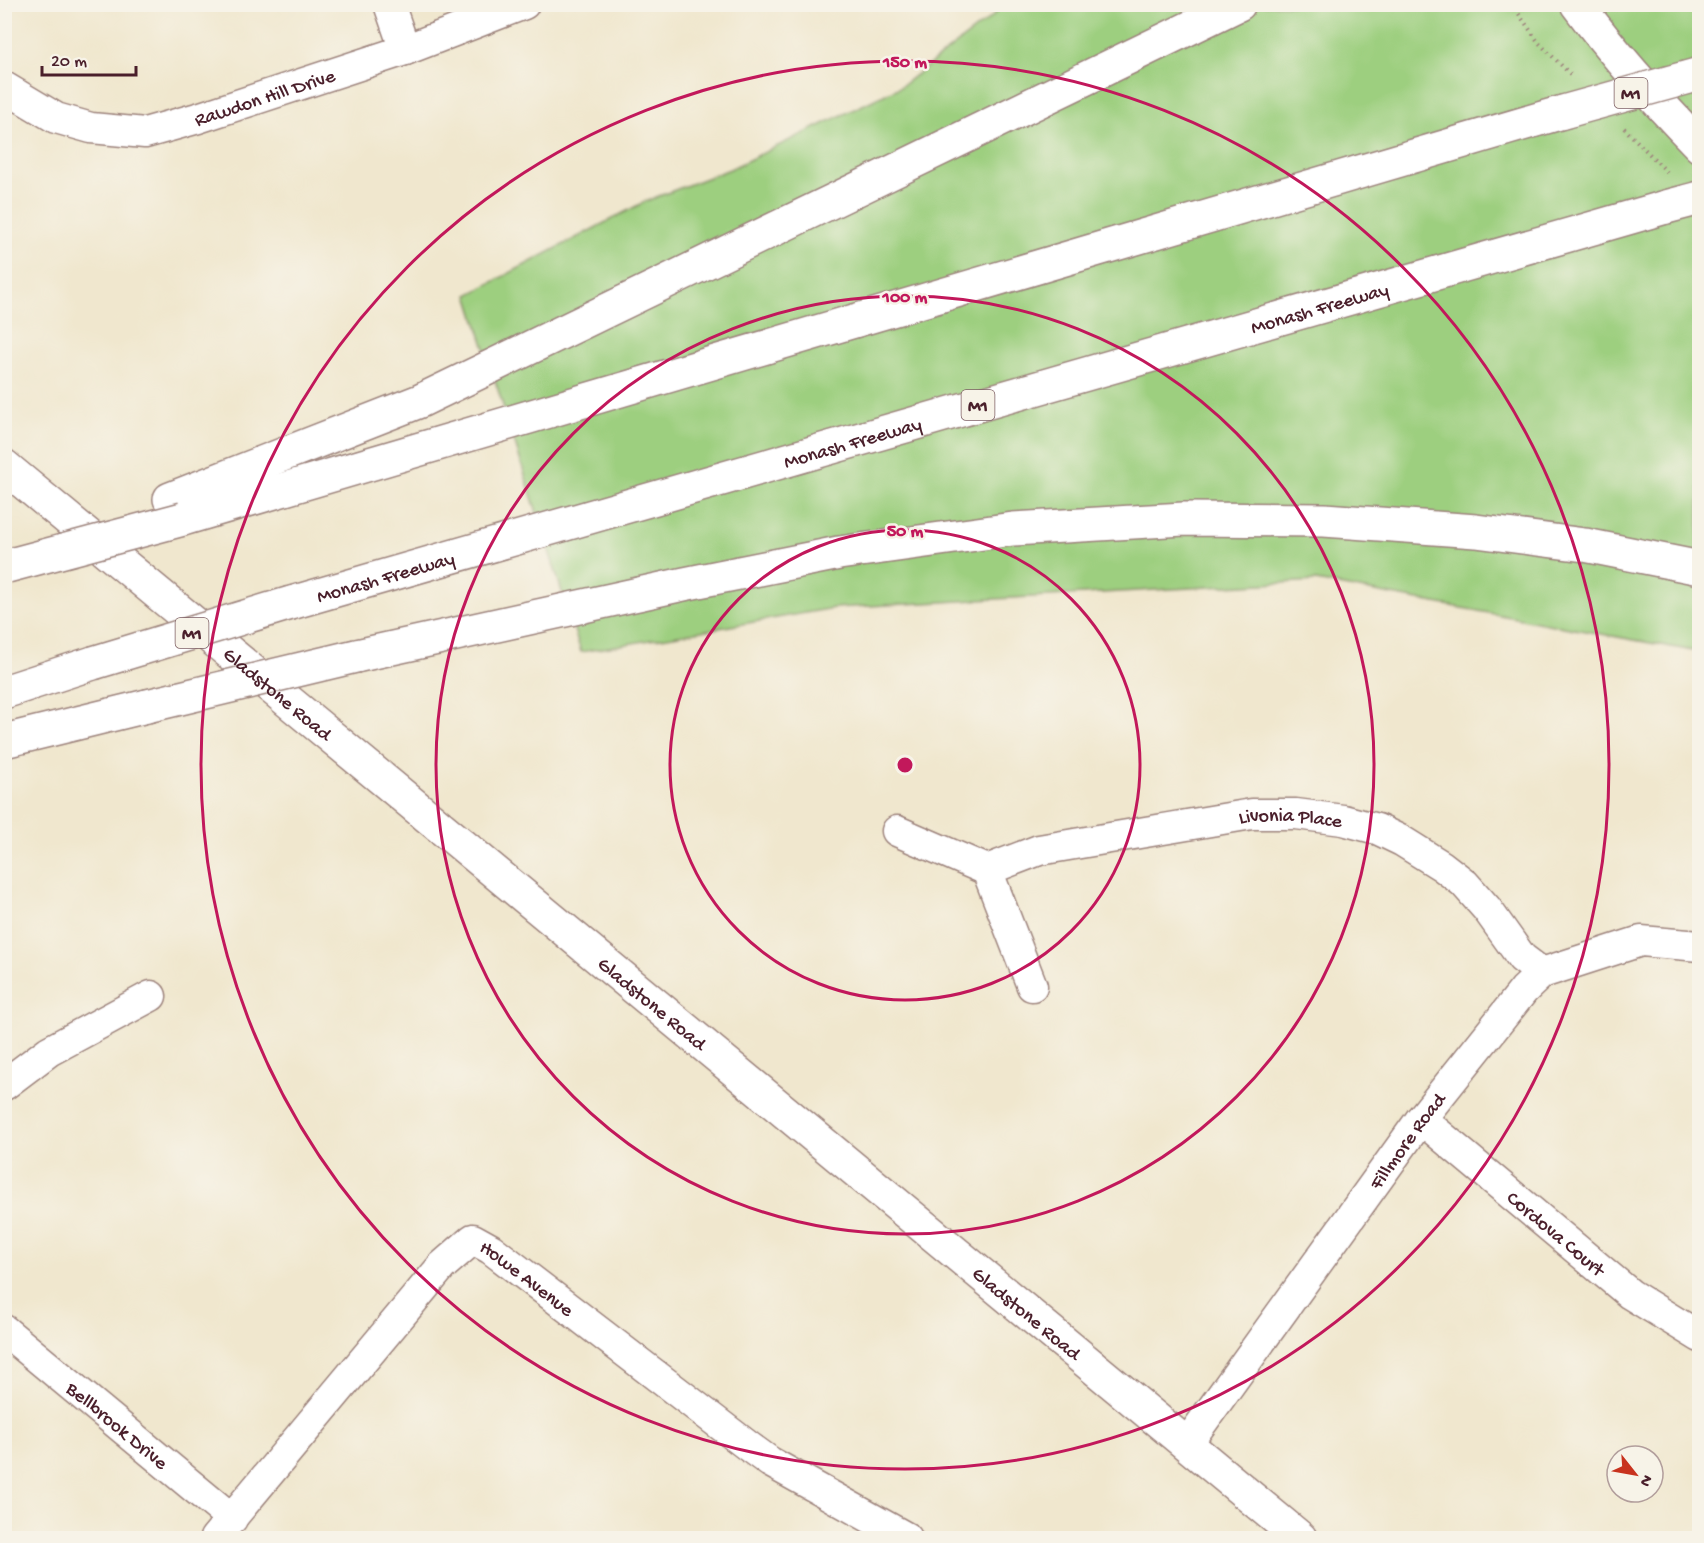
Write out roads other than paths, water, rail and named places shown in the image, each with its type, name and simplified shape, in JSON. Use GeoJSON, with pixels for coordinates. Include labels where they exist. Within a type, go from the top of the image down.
{"type":"FeatureCollection","features":[{"type":"Feature","properties":{"kind":"main road"},"geometry":{"type":"LineString","coordinates":[[1079,83],[1205,4]]}},
{"type":"Feature","properties":{"kind":"main road"},"geometry":{"type":"LineString","coordinates":[[6,567],[176,509],[420,401],[1239,4]]}},
{"type":"Feature","properties":{"kind":"main road"},"geometry":{"type":"LineString","coordinates":[[1577,4],[1648,91],[1700,146]]}},
{"type":"Feature","properties":{"kind":"main road","name":"M1"},"geometry":{"type":"LineString","coordinates":[[176,509],[1700,74]]}},
{"type":"Feature","properties":{"kind":"main road","name":"Monash Freeway"},"geometry":{"type":"LineString","coordinates":[[4,692],[291,603],[1700,198]]}},
{"type":"Feature","properties":{"kind":"main road","name":"Gladstone Road"},"geometry":{"type":"LineString","coordinates":[[4,466],[1300,1539]]}},
{"type":"Feature","properties":{"kind":"main road"},"geometry":{"type":"LineString","coordinates":[[4,741],[356,656],[684,584],[839,553],[1013,529],[1184,519],[1324,520],[1476,531],[1541,539],[1585,545],[1700,568]]}},
{"type":"Feature","properties":{"kind":"street"},"geometry":{"type":"LineString","coordinates":[[389,4],[405,50]]}},
{"type":"Feature","properties":{"kind":"street","name":"Rawdon Hill Drive"},"geometry":{"type":"LineString","coordinates":[[4,87],[56,118],[90,128],[145,133],[198,118],[405,50],[524,4]]}},
{"type":"Feature","properties":{"kind":"street","name":"Livonia Place"},"geometry":{"type":"LineString","coordinates":[[987,870],[1039,850],[1252,814],[1296,814],[1343,820],[1377,829],[1402,841],[1442,866],[1464,883],[1487,909],[1522,958],[1542,973]]}},
{"type":"Feature","properties":{"kind":"street"},"geometry":{"type":"LineString","coordinates":[[897,831],[987,870],[1032,986]]}},
{"type":"Feature","properties":{"kind":"street","name":"Fillmore Road"},"geometry":{"type":"LineString","coordinates":[[1186,1445],[1421,1119],[1524,990],[1542,973],[1641,941],[1700,946]]}},
{"type":"Feature","properties":{"kind":"street"},"geometry":{"type":"LineString","coordinates":[[4,1085],[49,1051],[151,996]]}},
{"type":"Feature","properties":{"kind":"street","name":"Cordova Court"},"geometry":{"type":"LineString","coordinates":[[1421,1119],[1630,1294],[1700,1337]]}},
{"type":"Feature","properties":{"kind":"street","name":"Howe Avenue"},"geometry":{"type":"LineString","coordinates":[[223,1529],[442,1266],[473,1239],[491,1250],[770,1462],[907,1539]]}},
{"type":"Feature","properties":{"kind":"street","name":"Bellbrook Drive"},"geometry":{"type":"LineString","coordinates":[[4,1330],[223,1529]]}}]}
